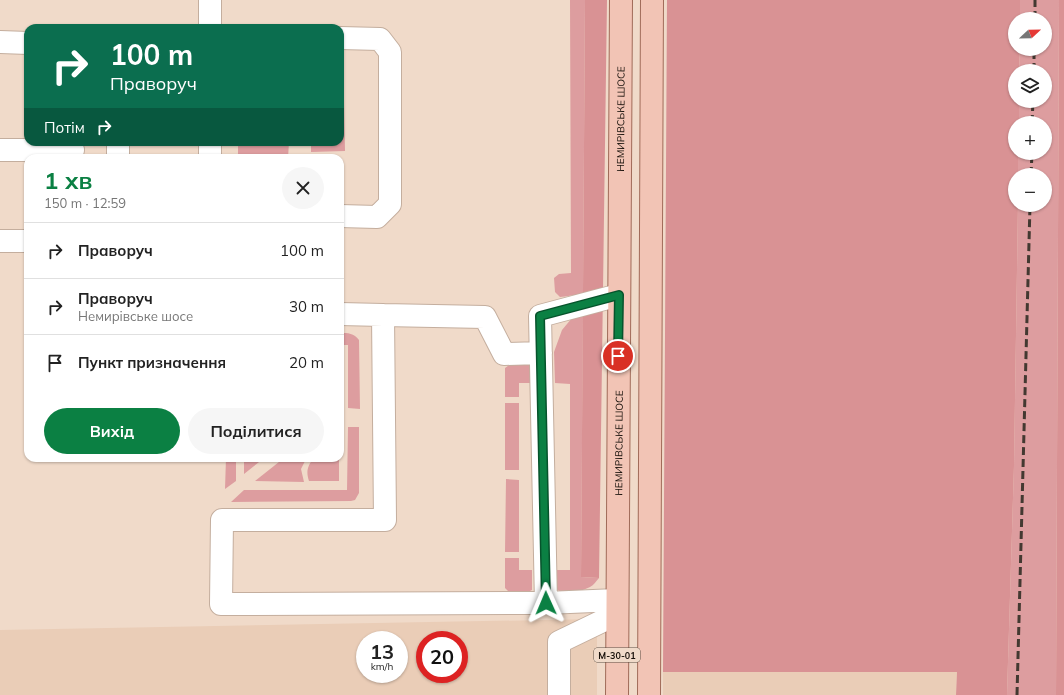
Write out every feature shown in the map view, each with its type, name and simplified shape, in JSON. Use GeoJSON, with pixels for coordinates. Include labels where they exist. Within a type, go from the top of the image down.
{"type":"FeatureCollection","features":[{"type":"Feature","properties":{"kind":"main road","name":"НЕМИРІВСЬКЕ ШОСЕ"},"geometry":{"type":"LineString","coordinates":[[617,695],[621,0]]}},
{"type":"Feature","properties":{"kind":"main road","name":"М-30-01"},"geometry":{"type":"LineString","coordinates":[[649,695],[652,0]]}},
{"type":"Feature","properties":{"kind":"lane"},"geometry":{"type":"LineString","coordinates":[[210,0],[210,24]]}},
{"type":"Feature","properties":{"kind":"lane"},"geometry":{"type":"LineString","coordinates":[[344,38],[380,39],[390,52],[390,204],[377,217],[344,216]]}},
{"type":"Feature","properties":{"kind":"lane"},"geometry":{"type":"LineString","coordinates":[[0,42],[24,43]]}},
{"type":"Feature","properties":{"kind":"lane"},"geometry":{"type":"LineString","coordinates":[[0,150],[72,150]]}},
{"type":"Feature","properties":{"kind":"lane"},"geometry":{"type":"LineString","coordinates":[[0,241],[24,241]]}},
{"type":"Feature","properties":{"kind":"lane"},"geometry":{"type":"LineString","coordinates":[[546,603],[540,316],[619,295]]}},
{"type":"Feature","properties":{"kind":"lane"},"geometry":{"type":"LineString","coordinates":[[344,314],[485,317],[504,354],[541,353]]}},
{"type":"Feature","properties":{"kind":"lane"},"geometry":{"type":"LineString","coordinates":[[383,315],[385,520],[222,520],[221,604],[546,603],[617,607]]}},
{"type":"Feature","properties":{"kind":"lane"},"geometry":{"type":"LineString","coordinates":[[559,695],[559,642],[617,607]]}},
{"type":"Feature","properties":{"kind":"shaded area"},"geometry":{"type":"Polygon","coordinates":[[[570,0],[585,0],[583,295],[560,297],[555,292],[554,278],[559,274],[571,273],[570,0]]]}},
{"type":"Feature","properties":{"kind":"shaded area"},"geometry":{"type":"Polygon","coordinates":[[[585,0],[607,0],[599,578],[581,577],[585,0]]]}},
{"type":"Feature","properties":{"kind":"shaded area"},"geometry":{"type":"Polygon","coordinates":[[[667,0],[1020,0],[1020,12],[1008,12],[1008,56],[1020,56],[1019,64],[1008,64],[1008,108],[1019,108],[1019,116],[1008,116],[1008,160],[1018,160],[1018,168],[1008,168],[1008,212],[1018,212],[1014,466],[1007,695],[956,695],[957,672],[663,672],[667,0]]]}},
{"type":"Feature","properties":{"kind":"shaded area"},"geometry":{"type":"Polygon","coordinates":[[[1020,0],[1059,0],[1056,695],[1007,695],[1014,466],[1018,212],[1052,212],[1052,168],[1018,168],[1018,160],[1052,160],[1052,116],[1019,116],[1019,108],[1052,108],[1052,64],[1019,64],[1020,56],[1052,56],[1052,12],[1020,12],[1020,0]]]}},
{"type":"Feature","properties":{"kind":"shaded area"},"geometry":{"type":"Polygon","coordinates":[[[1059,0],[1064,0],[1064,695],[1056,695],[1059,0]]]}},
{"type":"Feature","properties":{"kind":"shaded area"},"geometry":{"type":"Polygon","coordinates":[[[344,99],[345,151],[311,152],[311,146],[344,146],[344,99]]]}},
{"type":"Feature","properties":{"kind":"shaded area"},"geometry":{"type":"Polygon","coordinates":[[[238,146],[289,146],[288,154],[238,154],[238,146]]]}},
{"type":"Feature","properties":{"kind":"shaded area"},"geometry":{"type":"Polygon","coordinates":[[[583,312],[581,577],[599,578],[593,585],[586,589],[576,592],[562,592],[554,587],[556,570],[570,570],[570,384],[555,383],[554,352],[562,330],[572,318],[583,312]]]}},
{"type":"Feature","properties":{"kind":"shaded area"},"geometry":{"type":"Polygon","coordinates":[[[344,333],[353,335],[359,340],[360,409],[348,408],[348,345],[344,345],[344,333]]]}},
{"type":"Feature","properties":{"kind":"shaded area"},"geometry":{"type":"Polygon","coordinates":[[[512,363],[532,363],[533,383],[519,383],[519,397],[505,397],[505,368],[512,363]]]}},
{"type":"Feature","properties":{"kind":"shaded area"},"geometry":{"type":"Polygon","coordinates":[[[505,403],[519,403],[519,470],[505,470],[505,403]]]}},
{"type":"Feature","properties":{"kind":"shaded area"},"geometry":{"type":"Polygon","coordinates":[[[348,427],[359,427],[359,493],[355,500],[231,502],[244,490],[347,490],[348,427]]]}},
{"type":"Feature","properties":{"kind":"shaded area"},"geometry":{"type":"Polygon","coordinates":[[[226,462],[236,462],[236,481],[225,489],[226,462]]]}},
{"type":"Feature","properties":{"kind":"shaded area"},"geometry":{"type":"Polygon","coordinates":[[[244,462],[259,462],[244,474],[244,462]]]}},
{"type":"Feature","properties":{"kind":"shaded area"},"geometry":{"type":"Polygon","coordinates":[[[279,462],[304,462],[301,469],[304,482],[255,481],[279,462]]]}},
{"type":"Feature","properties":{"kind":"shaded area"},"geometry":{"type":"Polygon","coordinates":[[[311,462],[339,462],[339,481],[309,481],[308,469],[311,462]]]}},
{"type":"Feature","properties":{"kind":"shaded area"},"geometry":{"type":"Polygon","coordinates":[[[506,479],[519,480],[519,552],[505,552],[506,479]]]}},
{"type":"Feature","properties":{"kind":"shaded area"},"geometry":{"type":"Polygon","coordinates":[[[505,558],[519,558],[519,570],[532,570],[532,590],[528,592],[509,592],[505,588],[505,558]]]}},
{"type":"Feature","properties":{"kind":"shaded area"},"geometry":{"type":"Polygon","coordinates":[[[597,619],[597,695],[0,695],[0,630],[597,619]]]}},
{"type":"Feature","properties":{"kind":"shaded area"},"geometry":{"type":"Polygon","coordinates":[[[663,672],[957,672],[956,695],[663,695],[663,672]]]}},
{"type":"Feature","properties":{"kind":"railway"},"geometry":{"type":"LineString","coordinates":[[1035,0],[1035,12]]}},
{"type":"Feature","properties":{"kind":"railway"},"geometry":{"type":"LineString","coordinates":[[1034,56],[1034,64]]}},
{"type":"Feature","properties":{"kind":"railway"},"geometry":{"type":"LineString","coordinates":[[1032,116],[1033,108]]}},
{"type":"Feature","properties":{"kind":"railway"},"geometry":{"type":"LineString","coordinates":[[1031,168],[1032,160]]}},
{"type":"Feature","properties":{"kind":"railway"},"geometry":{"type":"LineString","coordinates":[[1017,695],[1030,212]]}},
{"type":"Feature","properties":{"kind":"route"},"geometry":{"type":"LineString","coordinates":[[546,603],[540,316],[619,295],[618,356]]}}]}
